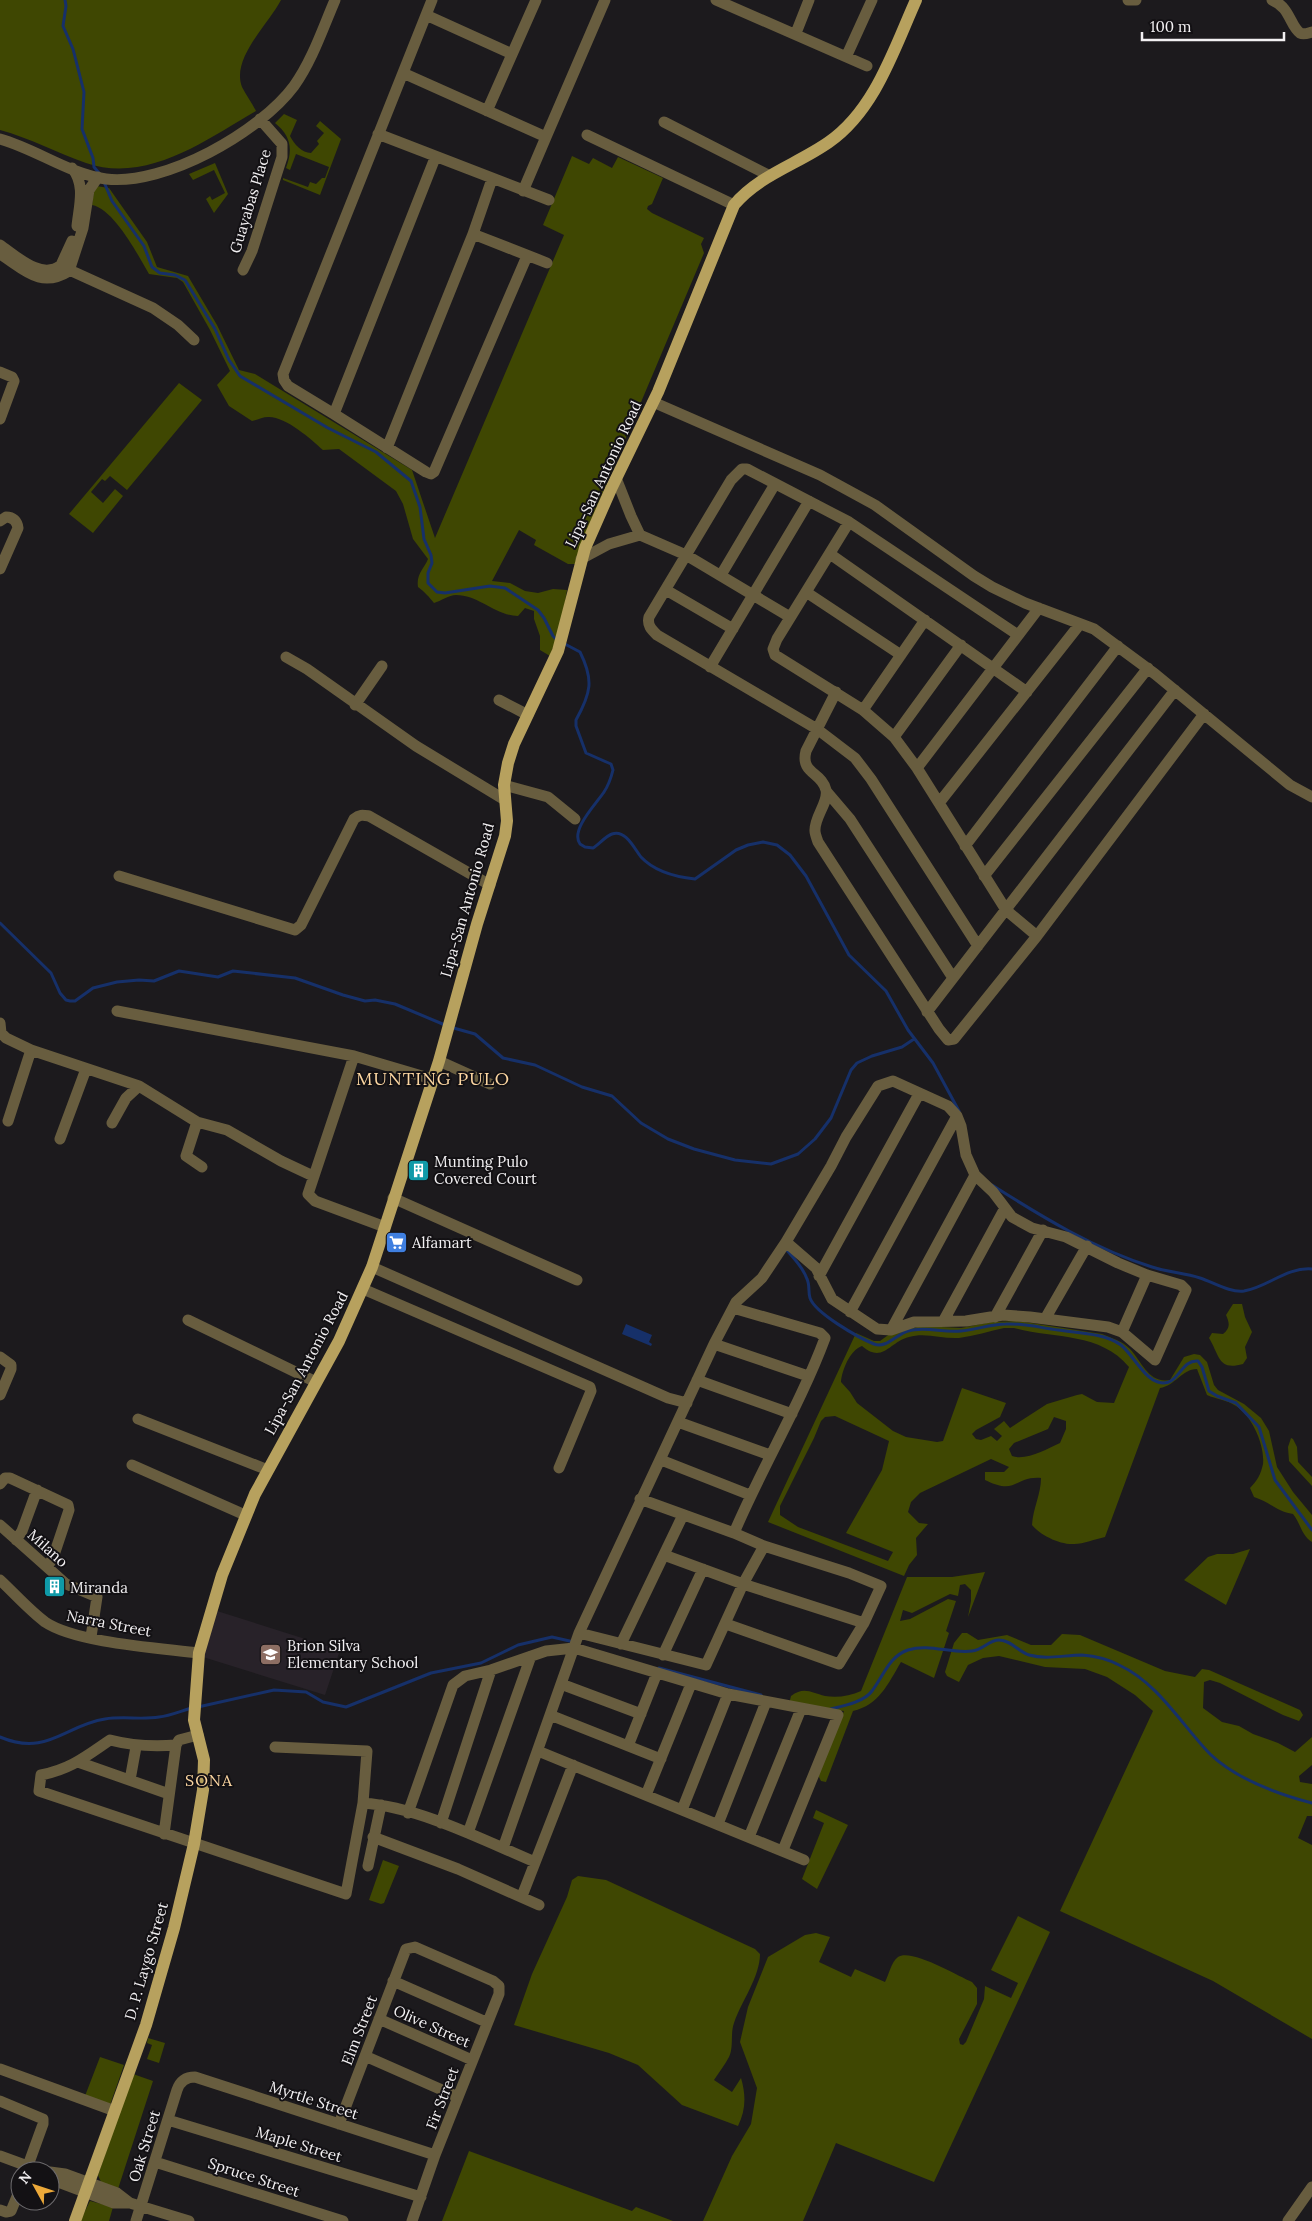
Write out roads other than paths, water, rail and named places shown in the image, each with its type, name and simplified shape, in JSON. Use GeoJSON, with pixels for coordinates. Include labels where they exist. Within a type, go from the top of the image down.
{"type":"FeatureCollection","features":[{"type":"Feature","properties":{"kind":"main road","name":"Lipa-San Antonio Road"},"geometry":{"type":"LineString","coordinates":[[195,1702],[199,1653],[222,1575],[245,1515],[339,1341],[372,1267],[439,1062],[506,829],[504,785],[511,754],[558,651],[581,559],[616,478],[653,402],[734,205],[743,194],[843,132],[867,103],[885,71],[916,0]]}},
{"type":"Feature","properties":{"kind":"main road","name":"D. P. Laygo Street"},"geometry":{"type":"LineString","coordinates":[[75,2221],[146,2025],[174,1928],[194,1844],[203,1790],[204,1760],[194,1720],[195,1702]]}},
{"type":"Feature","properties":{"kind":"street"},"geometry":{"type":"LineString","coordinates":[[0,139],[101,178],[135,179],[170,171],[204,155],[260,119],[279,104],[306,66],[335,0]]}},
{"type":"Feature","properties":{"kind":"street"},"geometry":{"type":"LineString","coordinates":[[432,0],[284,374],[284,380],[288,386],[432,474],[527,256]]}},
{"type":"Feature","properties":{"kind":"street"},"geometry":{"type":"LineString","coordinates":[[487,111],[536,0]]}},
{"type":"Feature","properties":{"kind":"street"},"geometry":{"type":"LineString","coordinates":[[523,191],[605,0]]}},
{"type":"Feature","properties":{"kind":"street"},"geometry":{"type":"LineString","coordinates":[[716,0],[740,5],[867,66]]}},
{"type":"Feature","properties":{"kind":"street"},"geometry":{"type":"LineString","coordinates":[[796,33],[809,0]]}},
{"type":"Feature","properties":{"kind":"street"},"geometry":{"type":"LineString","coordinates":[[847,55],[872,0]]}},
{"type":"Feature","properties":{"kind":"street"},"geometry":{"type":"LineString","coordinates":[[1128,0],[1136,0]]}},
{"type":"Feature","properties":{"kind":"street"},"geometry":{"type":"LineString","coordinates":[[1272,0],[1289,13],[1299,32],[1304,34],[1312,32]]}},
{"type":"Feature","properties":{"kind":"street"},"geometry":{"type":"LineString","coordinates":[[426,16],[512,54]]}},
{"type":"Feature","properties":{"kind":"street"},"geometry":{"type":"LineString","coordinates":[[402,73],[546,137]]}},
{"type":"Feature","properties":{"kind":"street","name":"Guayabas Place"},"geometry":{"type":"LineString","coordinates":[[243,270],[252,251],[282,156],[282,144],[260,119]]}},
{"type":"Feature","properties":{"kind":"street"},"geometry":{"type":"LineString","coordinates":[[664,122],[770,176]]}},
{"type":"Feature","properties":{"kind":"street"},"geometry":{"type":"LineString","coordinates":[[378,134],[435,158],[549,200]]}},
{"type":"Feature","properties":{"kind":"street"},"geometry":{"type":"LineString","coordinates":[[587,135],[734,205]]}},
{"type":"Feature","properties":{"kind":"street"},"geometry":{"type":"LineString","coordinates":[[334,414],[435,158]]}},
{"type":"Feature","properties":{"kind":"street"},"geometry":{"type":"LineString","coordinates":[[65,268],[75,234],[81,193],[79,179],[72,168]]}},
{"type":"Feature","properties":{"kind":"street"},"geometry":{"type":"LineString","coordinates":[[0,254],[39,278],[51,278],[65,268],[83,228],[89,190],[101,178]]}},
{"type":"Feature","properties":{"kind":"street"},"geometry":{"type":"LineString","coordinates":[[387,448],[473,234],[492,179]]}},
{"type":"Feature","properties":{"kind":"street"},"geometry":{"type":"LineString","coordinates":[[473,234],[547,263]]}},
{"type":"Feature","properties":{"kind":"street"},"geometry":{"type":"LineString","coordinates":[[0,245],[39,269],[65,268],[145,304],[173,321],[194,340]]}},
{"type":"Feature","properties":{"kind":"street"},"geometry":{"type":"LineString","coordinates":[[0,372],[12,377],[14,381],[0,419]]}},
{"type":"Feature","properties":{"kind":"street"},"geometry":{"type":"LineString","coordinates":[[653,402],[820,475],[875,505],[992,587],[1094,630],[1148,668],[1290,785],[1312,797]]}},
{"type":"Feature","properties":{"kind":"street"},"geometry":{"type":"LineString","coordinates":[[978,946],[863,768],[850,754],[817,729],[657,635],[651,629],[648,622],[649,617],[736,474],[742,469],[747,469],[849,522],[1018,635]]}},
{"type":"Feature","properties":{"kind":"street"},"geometry":{"type":"LineString","coordinates":[[616,478],[640,534],[721,575],[790,617]]}},
{"type":"Feature","properties":{"kind":"street"},"geometry":{"type":"LineString","coordinates":[[721,575],[775,484]]}},
{"type":"Feature","properties":{"kind":"street"},"geometry":{"type":"LineString","coordinates":[[710,667],[809,501]]}},
{"type":"Feature","properties":{"kind":"street"},"geometry":{"type":"LineString","coordinates":[[0,520],[6,517],[12,518],[18,528],[0,569]]}},
{"type":"Feature","properties":{"kind":"street"},"geometry":{"type":"LineString","coordinates":[[849,522],[777,639],[773,649],[775,655],[863,710],[894,737],[917,768],[1006,910],[1037,936]]}},
{"type":"Feature","properties":{"kind":"street"},"geometry":{"type":"LineString","coordinates":[[581,559],[609,544],[640,534]]}},
{"type":"Feature","properties":{"kind":"street"},"geometry":{"type":"LineString","coordinates":[[830,554],[994,667],[1026,692]]}},
{"type":"Feature","properties":{"kind":"street"},"geometry":{"type":"LineString","coordinates":[[666,590],[733,629]]}},
{"type":"Feature","properties":{"kind":"street"},"geometry":{"type":"LineString","coordinates":[[806,592],[901,655]]}},
{"type":"Feature","properties":{"kind":"street"},"geometry":{"type":"LineString","coordinates":[[917,768],[1039,608]]}},
{"type":"Feature","properties":{"kind":"street"},"geometry":{"type":"LineString","coordinates":[[863,710],[926,620]]}},
{"type":"Feature","properties":{"kind":"street"},"geometry":{"type":"LineString","coordinates":[[939,803],[1080,624]]}},
{"type":"Feature","properties":{"kind":"street"},"geometry":{"type":"LineString","coordinates":[[894,737],[961,645]]}},
{"type":"Feature","properties":{"kind":"street"},"geometry":{"type":"LineString","coordinates":[[965,846],[1118,646]]}},
{"type":"Feature","properties":{"kind":"street"},"geometry":{"type":"LineString","coordinates":[[286,657],[307,669],[355,705],[445,765],[505,800]]}},
{"type":"Feature","properties":{"kind":"street"},"geometry":{"type":"LineString","coordinates":[[355,705],[382,666]]}},
{"type":"Feature","properties":{"kind":"street"},"geometry":{"type":"LineString","coordinates":[[984,876],[1148,668]]}},
{"type":"Feature","properties":{"kind":"street"},"geometry":{"type":"LineString","coordinates":[[927,1012],[1175,690]]}},
{"type":"Feature","properties":{"kind":"street"},"geometry":{"type":"LineString","coordinates":[[836,692],[817,729],[804,760],[805,765],[824,785],[827,792],[850,819],[953,978]]}},
{"type":"Feature","properties":{"kind":"street"},"geometry":{"type":"LineString","coordinates":[[499,700],[528,715]]}},
{"type":"Feature","properties":{"kind":"street"},"geometry":{"type":"LineString","coordinates":[[827,792],[815,830],[818,842],[927,1012],[944,1036],[948,1040],[954,1039],[1037,936],[1204,714]]}},
{"type":"Feature","properties":{"kind":"street"},"geometry":{"type":"LineString","coordinates":[[504,785],[548,797],[576,819]]}},
{"type":"Feature","properties":{"kind":"street"},"geometry":{"type":"LineString","coordinates":[[119,876],[295,930],[301,925],[354,818],[363,815],[370,816],[490,885]]}},
{"type":"Feature","properties":{"kind":"street"},"geometry":{"type":"LineString","coordinates":[[117,1012],[354,1056],[432,1079]]}},
{"type":"Feature","properties":{"kind":"street"},"geometry":{"type":"LineString","coordinates":[[0,1023],[1,1033],[6,1038],[31,1050],[139,1086],[197,1122],[227,1130],[281,1161],[313,1176]]}},
{"type":"Feature","properties":{"kind":"street"},"geometry":{"type":"LineString","coordinates":[[8,1121],[31,1050]]}},
{"type":"Feature","properties":{"kind":"street"},"geometry":{"type":"LineString","coordinates":[[354,1056],[308,1194],[315,1201],[385,1227]]}},
{"type":"Feature","properties":{"kind":"street"},"geometry":{"type":"LineString","coordinates":[[439,1062],[490,1084]]}},
{"type":"Feature","properties":{"kind":"street"},"geometry":{"type":"LineString","coordinates":[[60,1139],[86,1069]]}},
{"type":"Feature","properties":{"kind":"street"},"geometry":{"type":"LineString","coordinates":[[503,1848],[577,1640],[640,1499],[661,1460],[714,1344],[736,1302],[762,1278],[786,1242],[832,1166],[846,1137],[878,1086],[893,1081],[948,1106],[957,1116],[961,1126],[966,1154],[975,1175],[1021,1224],[1087,1246],[1118,1263],[1147,1275],[1181,1285],[1186,1290],[1157,1358],[1152,1359],[1122,1332],[1108,1327],[1045,1319],[995,1316],[966,1321],[914,1322],[891,1330],[871,1327],[832,1299],[811,1263],[786,1242]]}},
{"type":"Feature","properties":{"kind":"street"},"geometry":{"type":"LineString","coordinates":[[112,1123],[126,1098],[139,1086]]}},
{"type":"Feature","properties":{"kind":"street"},"geometry":{"type":"LineString","coordinates":[[819,1276],[919,1094]]}},
{"type":"Feature","properties":{"kind":"street"},"geometry":{"type":"LineString","coordinates":[[850,1312],[957,1116]]}},
{"type":"Feature","properties":{"kind":"street"},"geometry":{"type":"LineString","coordinates":[[197,1122],[186,1156],[202,1168]]}},
{"type":"Feature","properties":{"kind":"street"},"geometry":{"type":"LineString","coordinates":[[891,1330],[975,1175]]}},
{"type":"Feature","properties":{"kind":"street"},"geometry":{"type":"LineString","coordinates":[[393,1198],[577,1280]]}},
{"type":"Feature","properties":{"kind":"street"},"geometry":{"type":"LineString","coordinates":[[944,1320],[1005,1208]]}},
{"type":"Feature","properties":{"kind":"street"},"geometry":{"type":"LineString","coordinates":[[995,1316],[1043,1230]]}},
{"type":"Feature","properties":{"kind":"street"},"geometry":{"type":"LineString","coordinates":[[1045,1319],[1087,1246]]}},
{"type":"Feature","properties":{"kind":"street"},"geometry":{"type":"LineString","coordinates":[[372,1267],[668,1398],[687,1403]]}},
{"type":"Feature","properties":{"kind":"street"},"geometry":{"type":"LineString","coordinates":[[1122,1332],[1147,1275]]}},
{"type":"Feature","properties":{"kind":"street"},"geometry":{"type":"LineString","coordinates":[[363,1289],[590,1387],[591,1391],[559,1468]]}},
{"type":"Feature","properties":{"kind":"street"},"geometry":{"type":"LineString","coordinates":[[734,1308],[824,1336],[792,1414],[750,1495],[734,1533]]}},
{"type":"Feature","properties":{"kind":"street"},"geometry":{"type":"LineString","coordinates":[[188,1320],[316,1382]]}},
{"type":"Feature","properties":{"kind":"street"},"geometry":{"type":"LineString","coordinates":[[714,1344],[808,1376]]}},
{"type":"Feature","properties":{"kind":"street"},"geometry":{"type":"LineString","coordinates":[[0,1357],[7,1361],[11,1369],[0,1394]]}},
{"type":"Feature","properties":{"kind":"street"},"geometry":{"type":"LineString","coordinates":[[697,1380],[792,1414]]}},
{"type":"Feature","properties":{"kind":"street"},"geometry":{"type":"LineString","coordinates":[[138,1419],[268,1470]]}},
{"type":"Feature","properties":{"kind":"street"},"geometry":{"type":"LineString","coordinates":[[678,1422],[770,1454]]}},
{"type":"Feature","properties":{"kind":"street"},"geometry":{"type":"LineString","coordinates":[[661,1460],[750,1495]]}},
{"type":"Feature","properties":{"kind":"street"},"geometry":{"type":"LineString","coordinates":[[132,1465],[245,1515]]}},
{"type":"Feature","properties":{"kind":"street"},"geometry":{"type":"LineString","coordinates":[[2,1481],[10,1478],[63,1501],[68,1505],[69,1510],[53,1558],[47,1567]]}},
{"type":"Feature","properties":{"kind":"street"},"geometry":{"type":"LineString","coordinates":[[16,1540],[22,1531],[37,1490]]}},
{"type":"Feature","properties":{"kind":"street"},"geometry":{"type":"LineString","coordinates":[[640,1499],[734,1533],[764,1546],[880,1584],[880,1590],[864,1623],[842,1662],[838,1664],[726,1624]]}},
{"type":"Feature","properties":{"kind":"street"},"geometry":{"type":"LineString","coordinates":[[621,1644],[683,1515]]}},
{"type":"Feature","properties":{"kind":"street","name":"Milano"},"geometry":{"type":"LineString","coordinates":[[0,1525],[66,1584],[97,1597],[91,1637]]}},
{"type":"Feature","properties":{"kind":"street"},"geometry":{"type":"LineString","coordinates":[[408,1812],[453,1685],[464,1676],[491,1670],[577,1640],[621,1644],[706,1665],[764,1546]]}},
{"type":"Feature","properties":{"kind":"street"},"geometry":{"type":"LineString","coordinates":[[664,1555],[744,1584],[864,1623]]}},
{"type":"Feature","properties":{"kind":"street"},"geometry":{"type":"LineString","coordinates":[[663,1655],[703,1569]]}},
{"type":"Feature","properties":{"kind":"street","name":"Narra Street"},"geometry":{"type":"LineString","coordinates":[[0,1580],[46,1622],[64,1631],[91,1637],[199,1653]]}},
{"type":"Feature","properties":{"kind":"street"},"geometry":{"type":"LineString","coordinates":[[577,1640],[657,1673],[691,1684],[728,1694],[838,1715],[783,1850]]}},
{"type":"Feature","properties":{"kind":"street"},"geometry":{"type":"LineString","coordinates":[[468,1833],[531,1656]]}},
{"type":"Feature","properties":{"kind":"street"},"geometry":{"type":"LineString","coordinates":[[441,1822],[491,1670]]}},
{"type":"Feature","properties":{"kind":"street"},"geometry":{"type":"LineString","coordinates":[[628,1746],[657,1673]]}},
{"type":"Feature","properties":{"kind":"street"},"geometry":{"type":"LineString","coordinates":[[561,1684],[641,1714]]}},
{"type":"Feature","properties":{"kind":"street"},"geometry":{"type":"LineString","coordinates":[[646,1795],[691,1684]]}},
{"type":"Feature","properties":{"kind":"street"},"geometry":{"type":"LineString","coordinates":[[682,1810],[728,1694]]}},
{"type":"Feature","properties":{"kind":"street"},"geometry":{"type":"LineString","coordinates":[[718,1824],[766,1702]]}},
{"type":"Feature","properties":{"kind":"street"},"geometry":{"type":"LineString","coordinates":[[749,1837],[801,1709]]}},
{"type":"Feature","properties":{"kind":"street"},"geometry":{"type":"LineString","coordinates":[[550,1715],[660,1759]]}},
{"type":"Feature","properties":{"kind":"street"},"geometry":{"type":"LineString","coordinates":[[164,1834],[176,1745],[179,1740],[198,1735]]}},
{"type":"Feature","properties":{"kind":"street"},"geometry":{"type":"LineString","coordinates":[[176,1745],[136,1747],[110,1740],[62,1771],[41,1775],[39,1791],[346,1894],[363,1803],[367,1751],[275,1747]]}},
{"type":"Feature","properties":{"kind":"street"},"geometry":{"type":"LineString","coordinates":[[130,1780],[136,1747]]}},
{"type":"Feature","properties":{"kind":"street"},"geometry":{"type":"LineString","coordinates":[[538,1751],[804,1860]]}},
{"type":"Feature","properties":{"kind":"street"},"geometry":{"type":"LineString","coordinates":[[78,1762],[169,1794]]}},
{"type":"Feature","properties":{"kind":"street"},"geometry":{"type":"LineString","coordinates":[[522,1896],[573,1765]]}},
{"type":"Feature","properties":{"kind":"street"},"geometry":{"type":"LineString","coordinates":[[363,1803],[381,1805],[441,1822],[535,1862]]}},
{"type":"Feature","properties":{"kind":"street"},"geometry":{"type":"LineString","coordinates":[[368,1866],[381,1805]]}},
{"type":"Feature","properties":{"kind":"street"},"geometry":{"type":"LineString","coordinates":[[373,1837],[420,1853],[539,1905]]}},
{"type":"Feature","properties":{"kind":"street","name":"Elm Street"},"geometry":{"type":"LineString","coordinates":[[339,2124],[404,1951],[408,1947],[415,1946],[493,1981],[499,1986]]}},
{"type":"Feature","properties":{"kind":"street"},"geometry":{"type":"LineString","coordinates":[[393,1981],[486,2022]]}},
{"type":"Feature","properties":{"kind":"street","name":"Fir Street"},"geometry":{"type":"LineString","coordinates":[[412,2221],[486,2022],[499,1994],[499,1986]]}},
{"type":"Feature","properties":{"kind":"street","name":"Olive Street"},"geometry":{"type":"LineString","coordinates":[[379,2019],[472,2060]]}},
{"type":"Feature","properties":{"kind":"street"},"geometry":{"type":"LineString","coordinates":[[365,2056],[458,2097]]}},
{"type":"Feature","properties":{"kind":"street"},"geometry":{"type":"LineString","coordinates":[[0,2069],[115,2111]]}},
{"type":"Feature","properties":{"kind":"street","name":"Myrtle Street"},"geometry":{"type":"LineString","coordinates":[[183,2080],[188,2077],[195,2077],[436,2155]]}},
{"type":"Feature","properties":{"kind":"street","name":"Oak Street"},"geometry":{"type":"LineString","coordinates":[[136,2221],[135,2204],[155,2162],[177,2090],[183,2080]]}},
{"type":"Feature","properties":{"kind":"street"},"geometry":{"type":"LineString","coordinates":[[0,2101],[43,2119],[30,2161]]}},
{"type":"Feature","properties":{"kind":"street","name":"Maple Street"},"geometry":{"type":"LineString","coordinates":[[168,2120],[421,2198]]}},
{"type":"Feature","properties":{"kind":"street","name":"Spruce Street"},"geometry":{"type":"LineString","coordinates":[[155,2162],[343,2221]]}},
{"type":"Feature","properties":{"kind":"street"},"geometry":{"type":"LineString","coordinates":[[60,2173],[114,2203],[135,2204],[189,2221]]}},
{"type":"Feature","properties":{"kind":"street"},"geometry":{"type":"LineString","coordinates":[[60,2180],[87,2187]]}},
{"type":"Feature","properties":{"kind":"street"},"geometry":{"type":"LineString","coordinates":[[1288,2221],[1312,2188]]}},
{"type":"Feature","properties":{"kind":"water"},"geometry":{"type":"Polygon","coordinates":[[[626,1324],[652,1335],[649,1342],[652,1344],[651,1346],[622,1334],[626,1324]]]}},
{"type":"Feature","properties":{"kind":"waterway"},"geometry":{"type":"LineString","coordinates":[[65,0],[63,26],[73,49],[84,92],[82,129],[93,158],[94,167],[99,173]]}},
{"type":"Feature","properties":{"kind":"waterway"},"geometry":{"type":"LineString","coordinates":[[104,182],[112,201],[144,246],[152,267],[160,273],[175,275],[185,280],[215,329],[229,360],[240,376],[328,428],[376,452],[411,481],[420,507],[424,539],[431,555],[432,563],[428,573],[428,583],[437,592],[445,593],[490,586],[505,588],[538,610],[557,640]]}},
{"type":"Feature","properties":{"kind":"waterway"},"geometry":{"type":"LineString","coordinates":[[563,643],[580,652],[589,679],[588,694],[576,720],[576,726],[586,753],[611,764],[613,770],[605,790],[581,825],[578,832],[580,844],[593,848],[612,834],[622,834],[630,841],[641,857],[652,866],[673,875],[695,879],[736,850],[748,845],[763,842],[777,845],[790,855],[806,876],[849,955],[886,991],[908,1030],[933,1063],[959,1111]]}},
{"type":"Feature","properties":{"kind":"waterway"},"geometry":{"type":"LineString","coordinates":[[0,923],[51,973],[60,993],[66,1000],[70,1001],[75,1001],[93,988],[117,982],[154,981],[179,971],[218,977],[233,971],[295,978],[365,1001],[375,1000],[395,1004],[445,1025]]}},
{"type":"Feature","properties":{"kind":"waterway"},"geometry":{"type":"LineString","coordinates":[[450,1027],[475,1034],[503,1058],[535,1065],[582,1087],[612,1096],[641,1123],[668,1139],[694,1149],[735,1160],[771,1164],[798,1154],[815,1139],[831,1118],[851,1070],[857,1063],[872,1056],[902,1047],[914,1039]]}},
{"type":"Feature","properties":{"kind":"waterway"},"geometry":{"type":"LineString","coordinates":[[992,1185],[1030,1209],[1110,1251],[1152,1267],[1200,1278],[1233,1290],[1244,1291],[1253,1289],[1285,1274],[1303,1269],[1312,1269]]}},
{"type":"Feature","properties":{"kind":"waterway"},"geometry":{"type":"LineString","coordinates":[[786,1249],[805,1275],[810,1298],[820,1311],[828,1318],[874,1344],[883,1345],[908,1331],[914,1330],[954,1331],[1000,1324],[1019,1324],[1107,1338],[1121,1345],[1143,1371],[1158,1382],[1165,1383],[1170,1381],[1187,1364],[1198,1361],[1202,1367],[1209,1391],[1236,1403],[1259,1427],[1275,1480],[1312,1530]]}},
{"type":"Feature","properties":{"kind":"waterway"},"geometry":{"type":"LineString","coordinates":[[198,1707],[274,1690],[306,1692],[323,1702],[346,1707],[431,1673],[481,1663],[518,1645],[552,1637],[574,1642]]}},
{"type":"Feature","properties":{"kind":"waterway"},"geometry":{"type":"LineString","coordinates":[[831,1709],[864,1698],[872,1691],[896,1657],[901,1653],[916,1648],[964,1652],[979,1649],[995,1640],[999,1640],[1007,1642],[1029,1655],[1049,1657],[1082,1655],[1096,1657],[1119,1665],[1146,1682],[1220,1763],[1258,1785],[1312,1803]]}},
{"type":"Feature","properties":{"kind":"waterway"},"geometry":{"type":"LineString","coordinates":[[659,1668],[761,1695]]}},
{"type":"Feature","properties":{"kind":"waterway"},"geometry":{"type":"LineString","coordinates":[[0,1737],[16,1742],[43,1742],[91,1722],[119,1718],[153,1718],[167,1716],[192,1708]]}},
{"type":"Feature","properties":{"kind":"place","name":"Munting Pulo Covered Court"},"geometry":{"type":"Point","coordinates":[418,1170]}},
{"type":"Feature","properties":{"kind":"place","name":"Alfamart"},"geometry":{"type":"Point","coordinates":[396,1242]}},
{"type":"Feature","properties":{"kind":"place","name":"Miranda"},"geometry":{"type":"Point","coordinates":[54,1587]}},
{"type":"Feature","properties":{"kind":"place","name":"Brion Silva Elementary School"},"geometry":{"type":"Point","coordinates":[271,1654]}},
{"type":"Feature","properties":{"kind":"district","name":"MUNTING PULO"},"geometry":{"type":"Point","coordinates":[433,1078]}},
{"type":"Feature","properties":{"kind":"district","name":"SONA"},"geometry":{"type":"Point","coordinates":[209,1780]}}]}
